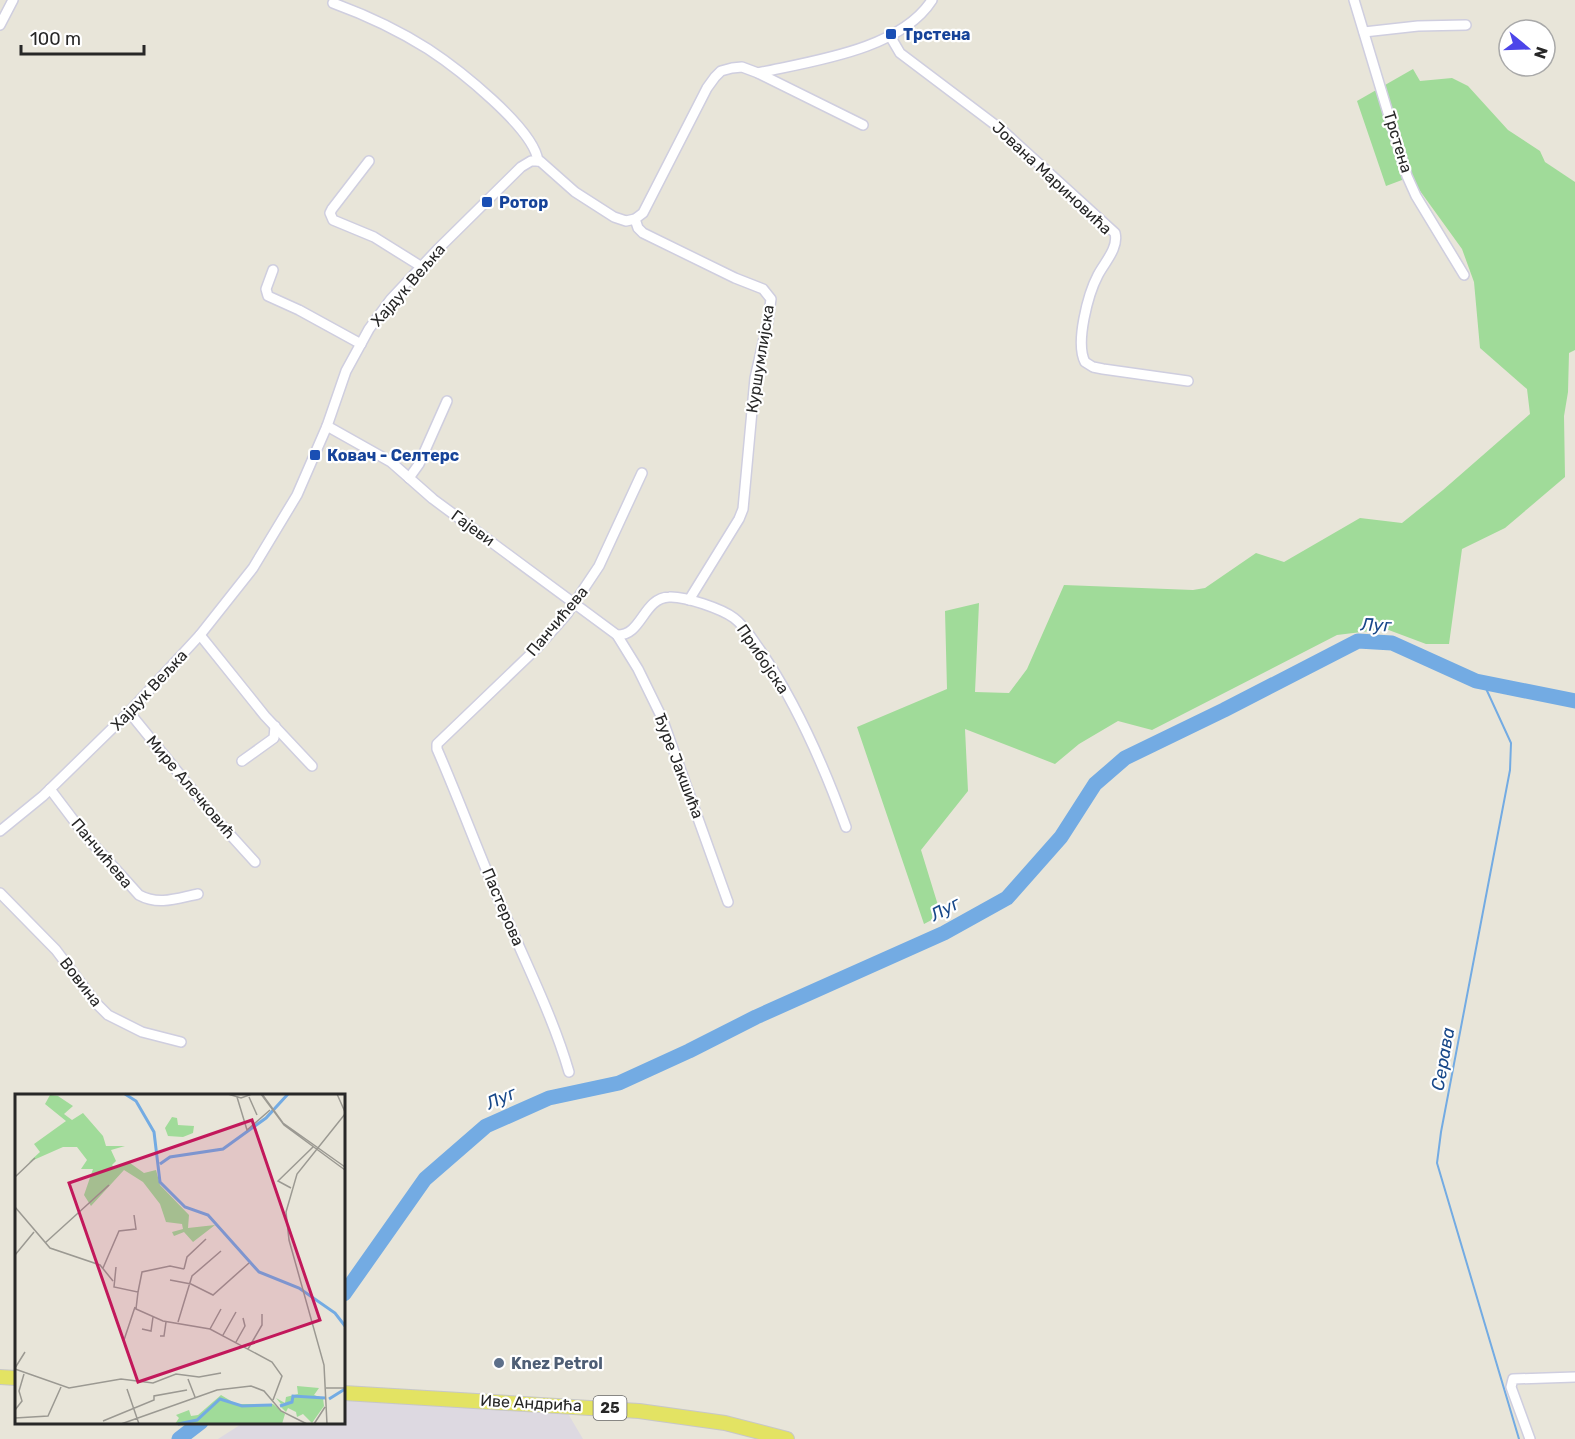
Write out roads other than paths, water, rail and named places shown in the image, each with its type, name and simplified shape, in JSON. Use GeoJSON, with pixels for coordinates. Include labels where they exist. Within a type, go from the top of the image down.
{"type":"FeatureCollection","features":[{"type":"Feature","properties":{"kind":"main road"},"geometry":{"type":"LineString","coordinates":[[0,1377],[15,1378]]}},
{"type":"Feature","properties":{"kind":"main road","name":"Иве Андрића"},"geometry":{"type":"LineString","coordinates":[[345,1393],[648,1412],[725,1423],[787,1439]]}},
{"type":"Feature","properties":{"kind":"street"},"geometry":{"type":"LineString","coordinates":[[0,25],[13,0]]}},
{"type":"Feature","properties":{"kind":"street"},"geometry":{"type":"LineString","coordinates":[[758,73],[828,58],[890,36],[919,17],[932,0]]}},
{"type":"Feature","properties":{"kind":"street","name":"Трстена"},"geometry":{"type":"LineString","coordinates":[[1354,0],[1407,176],[1416,196],[1464,275]]}},
{"type":"Feature","properties":{"kind":"street"},"geometry":{"type":"LineString","coordinates":[[333,3],[364,14],[428,49],[512,117],[537,151],[538,161],[544,163],[575,192],[614,218],[626,221],[635,219],[643,213],[707,88],[721,71],[742,67],[758,73],[863,125]]}},
{"type":"Feature","properties":{"kind":"street"},"geometry":{"type":"LineString","coordinates":[[1364,32],[1418,26],[1466,26]]}},
{"type":"Feature","properties":{"kind":"street","name":"Јована Мариновића"},"geometry":{"type":"LineString","coordinates":[[890,36],[900,53],[1002,129],[1115,233],[1113,248],[1097,276],[1087,304],[1082,352],[1085,362],[1103,369],[1188,381]]}},
{"type":"Feature","properties":{"kind":"street"},"geometry":{"type":"LineString","coordinates":[[369,161],[332,209],[330,213],[333,220],[374,237],[422,267]]}},
{"type":"Feature","properties":{"kind":"street","name":"Хајдук Вељка"},"geometry":{"type":"LineString","coordinates":[[0,831],[50,789],[129,712],[200,635],[259,559],[297,495],[327,426],[346,371],[369,329],[391,299],[521,167],[531,161],[538,161]]}},
{"type":"Feature","properties":{"kind":"street","name":"Куршумлијска"},"geometry":{"type":"LineString","coordinates":[[635,219],[638,228],[643,233],[763,289],[771,299],[755,378],[743,509],[689,600]]}},
{"type":"Feature","properties":{"kind":"street"},"geometry":{"type":"LineString","coordinates":[[273,270],[266,289],[268,296],[361,344]]}},
{"type":"Feature","properties":{"kind":"street"},"geometry":{"type":"LineString","coordinates":[[409,478],[419,464],[447,401]]}},
{"type":"Feature","properties":{"kind":"street","name":"Гајеви"},"geometry":{"type":"LineString","coordinates":[[327,426],[391,462],[433,499],[617,635]]}},
{"type":"Feature","properties":{"kind":"street","name":"Панчићева"},"geometry":{"type":"LineString","coordinates":[[437,744],[536,649],[562,619],[599,566],[642,473]]}},
{"type":"Feature","properties":{"kind":"street","name":"Прибојска"},"geometry":{"type":"LineString","coordinates":[[617,635],[631,631],[656,600],[671,597],[689,600],[733,617],[741,624],[762,654],[808,734],[846,827]]}},
{"type":"Feature","properties":{"kind":"street"},"geometry":{"type":"LineString","coordinates":[[200,635],[275,726],[312,766]]}},
{"type":"Feature","properties":{"kind":"street","name":"Ђуре Јакшића"},"geometry":{"type":"LineString","coordinates":[[617,635],[638,669],[662,718],[728,902]]}},
{"type":"Feature","properties":{"kind":"street","name":"Мире Алечковић"},"geometry":{"type":"LineString","coordinates":[[129,712],[216,819],[255,862]]}},
{"type":"Feature","properties":{"kind":"street"},"geometry":{"type":"LineString","coordinates":[[242,761],[274,738],[275,726]]}},
{"type":"Feature","properties":{"kind":"street","name":"Пастерова"},"geometry":{"type":"LineString","coordinates":[[437,744],[436,749],[547,1011],[569,1071]]}},
{"type":"Feature","properties":{"kind":"street","name":"Панчићева"},"geometry":{"type":"LineString","coordinates":[[50,789],[84,834],[140,895],[160,902],[198,894]]}},
{"type":"Feature","properties":{"kind":"street","name":"Вовина"},"geometry":{"type":"LineString","coordinates":[[0,893],[56,950],[96,1003],[108,1015],[142,1032],[181,1042]]}},
{"type":"Feature","properties":{"kind":"street"},"geometry":{"type":"LineString","coordinates":[[1530,1439],[1511,1387],[1513,1379],[1575,1377]]}},
{"type":"Feature","properties":{"kind":"waterway","name":"Луг"},"geometry":{"type":"LineString","coordinates":[[345,1293],[425,1179],[486,1126],[549,1098],[619,1083],[756,1017],[944,933],[1007,898],[1061,837],[1095,784],[1125,758],[1358,641],[1392,643],[1476,681],[1575,701]]}},
{"type":"Feature","properties":{"kind":"waterway","name":"Серава"},"geometry":{"type":"LineString","coordinates":[[1483,682],[1511,743],[1510,770],[1437,1163],[1519,1439]]}},
{"type":"Feature","properties":{"kind":"waterway","name":"Луг"},"geometry":{"type":"LineString","coordinates":[[179,1439],[198,1424]]}},
{"type":"Feature","properties":{"kind":"place","name":"Трстена"},"geometry":{"type":"Point","coordinates":[891,34]}},
{"type":"Feature","properties":{"kind":"place","name":"Ротор"},"geometry":{"type":"Point","coordinates":[487,202]}},
{"type":"Feature","properties":{"kind":"place","name":"Ковач - Селтерс"},"geometry":{"type":"Point","coordinates":[315,455]}},
{"type":"Feature","properties":{"kind":"place","name":"Knez Petrol"},"geometry":{"type":"Point","coordinates":[499,1363]}}]}
